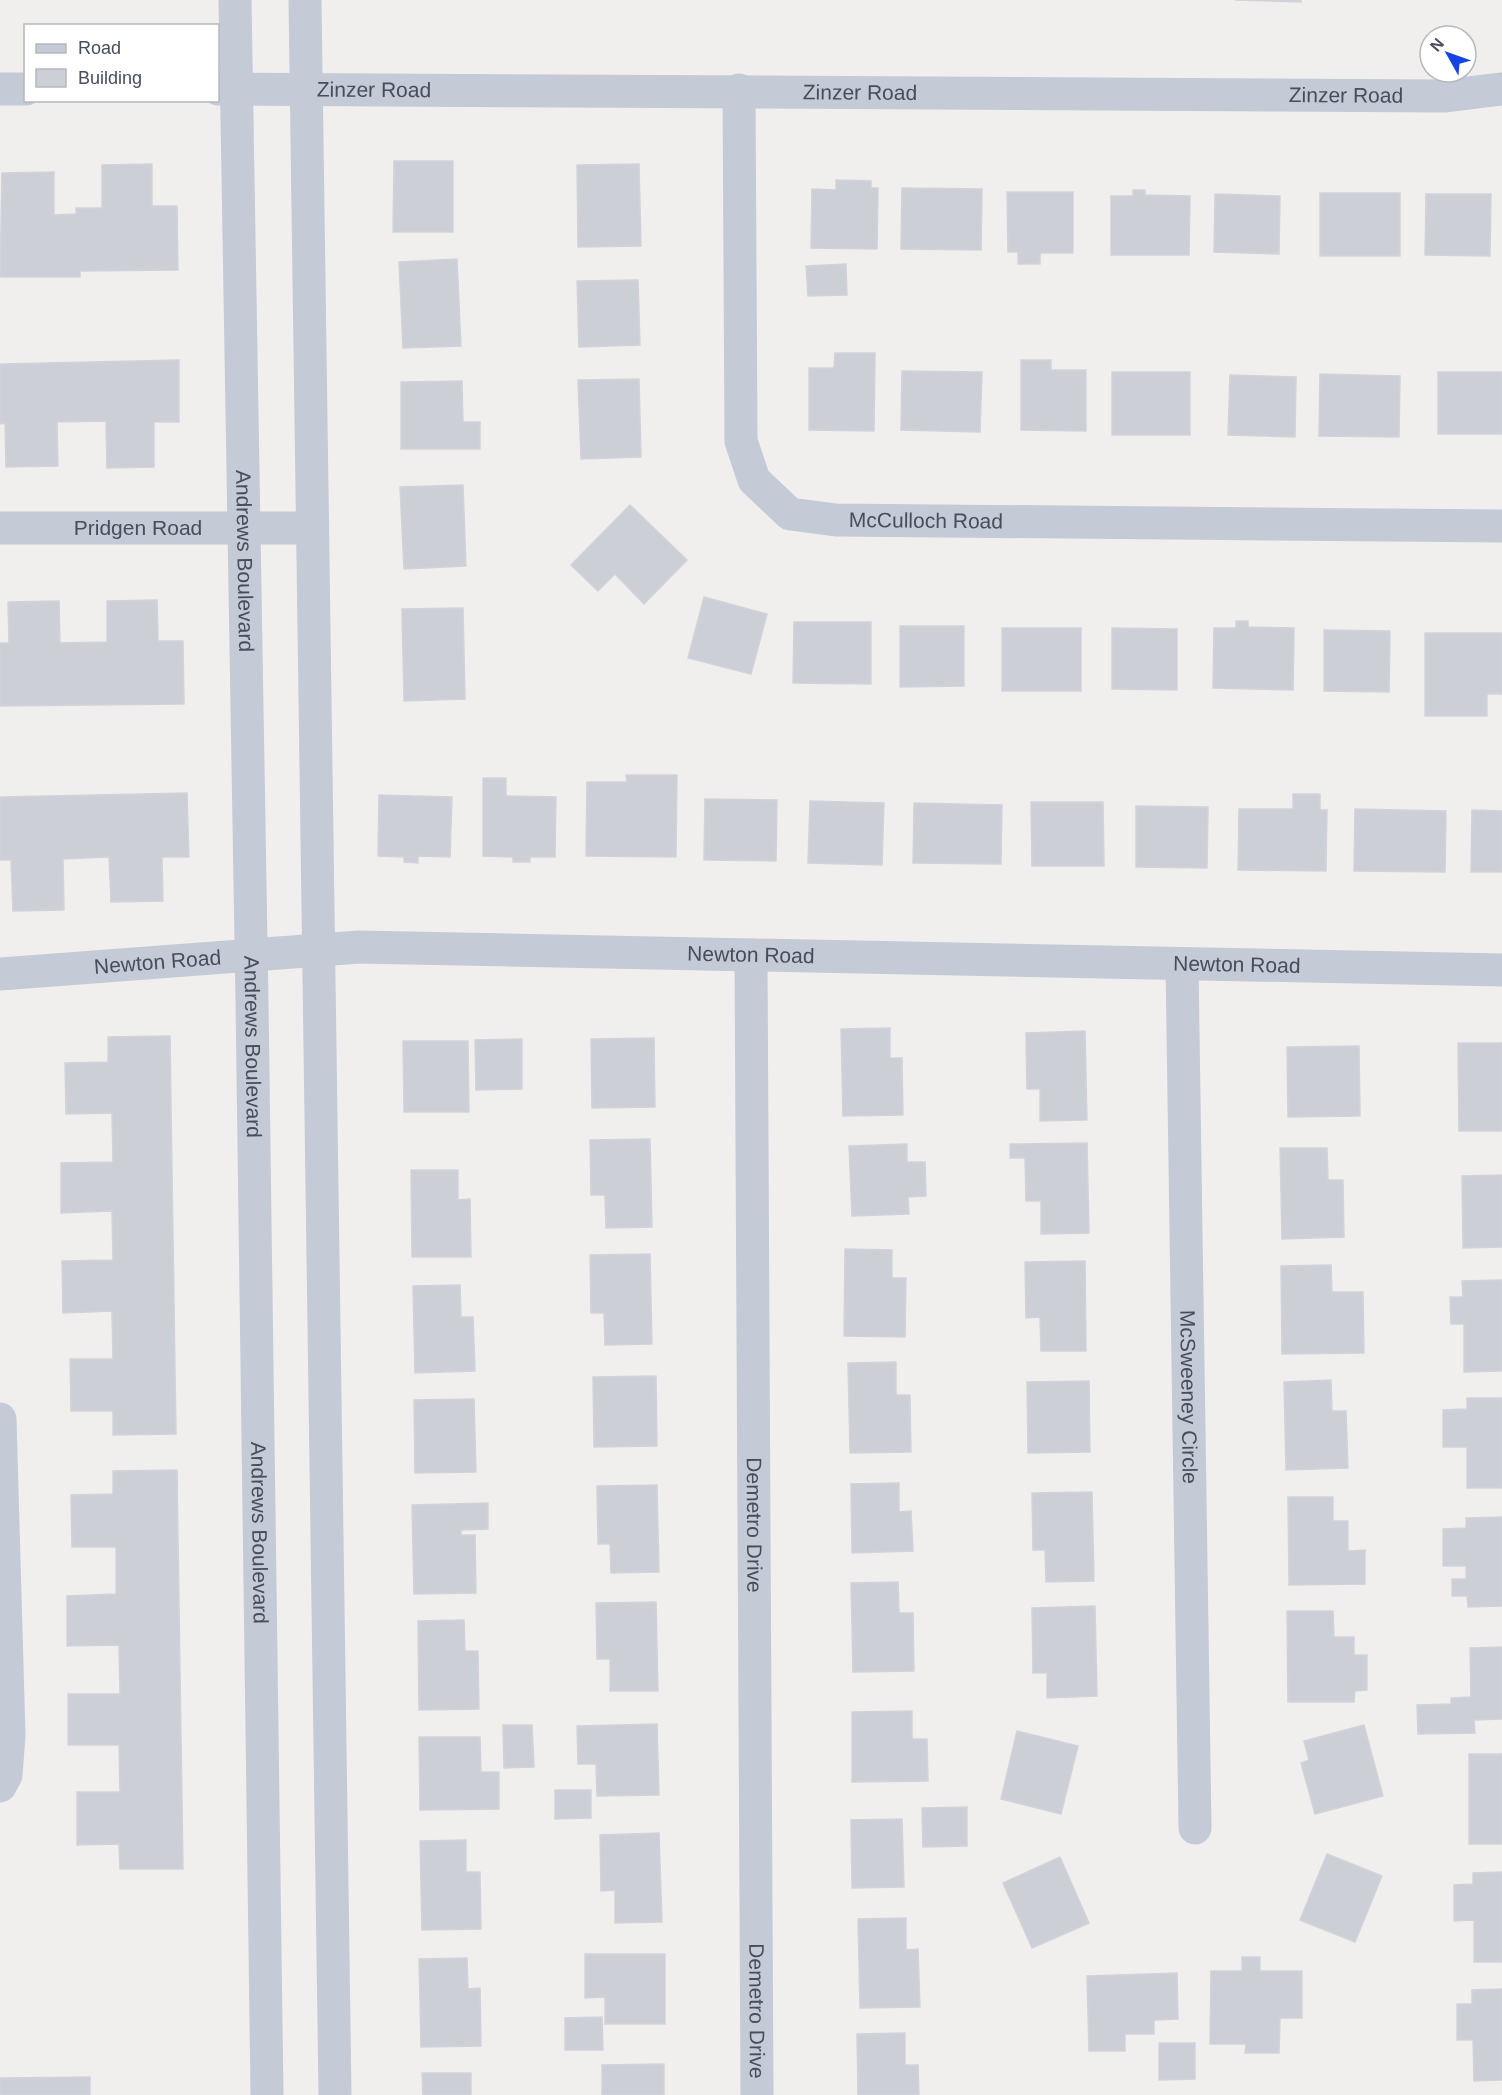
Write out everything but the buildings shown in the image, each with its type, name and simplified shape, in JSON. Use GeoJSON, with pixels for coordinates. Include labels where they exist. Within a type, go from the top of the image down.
{"type":"FeatureCollection","features":[{"type":"Feature","properties":{"kind":"street","name":"Andrews Boulevard"},"geometry":{"type":"LineString","coordinates":[[235,0],[227,89],[243,528],[252,956],[267,2095]]}},
{"type":"Feature","properties":{"kind":"street"},"geometry":{"type":"LineString","coordinates":[[305,0],[335,2095]]}},
{"type":"Feature","properties":{"kind":"street"},"geometry":{"type":"LineString","coordinates":[[0,89],[24,89]]}},
{"type":"Feature","properties":{"kind":"street","name":"Zinzer Road"},"geometry":{"type":"LineString","coordinates":[[227,89],[739,90],[1444,96],[1502,89]]}},
{"type":"Feature","properties":{"kind":"street","name":"McCulloch Road"},"geometry":{"type":"LineString","coordinates":[[739,90],[741,441],[754,480],[790,514],[836,520],[1502,526]]}},
{"type":"Feature","properties":{"kind":"street","name":"Pridgen Road"},"geometry":{"type":"LineString","coordinates":[[0,528],[312,528]]}},
{"type":"Feature","properties":{"kind":"street","name":"Newton Road"},"geometry":{"type":"LineString","coordinates":[[0,974],[371,947],[1502,970]]}},
{"type":"Feature","properties":{"kind":"street","name":"Demetro Drive"},"geometry":{"type":"LineString","coordinates":[[751,956],[757,2095]]}},
{"type":"Feature","properties":{"kind":"street","name":"McSweeney Circle"},"geometry":{"type":"LineString","coordinates":[[1182,965],[1195,1828]]}},
{"type":"Feature","properties":{"kind":"street"},"geometry":{"type":"LineString","coordinates":[[0,1419],[9,1735],[6,1775],[0,1786]]}}]}
